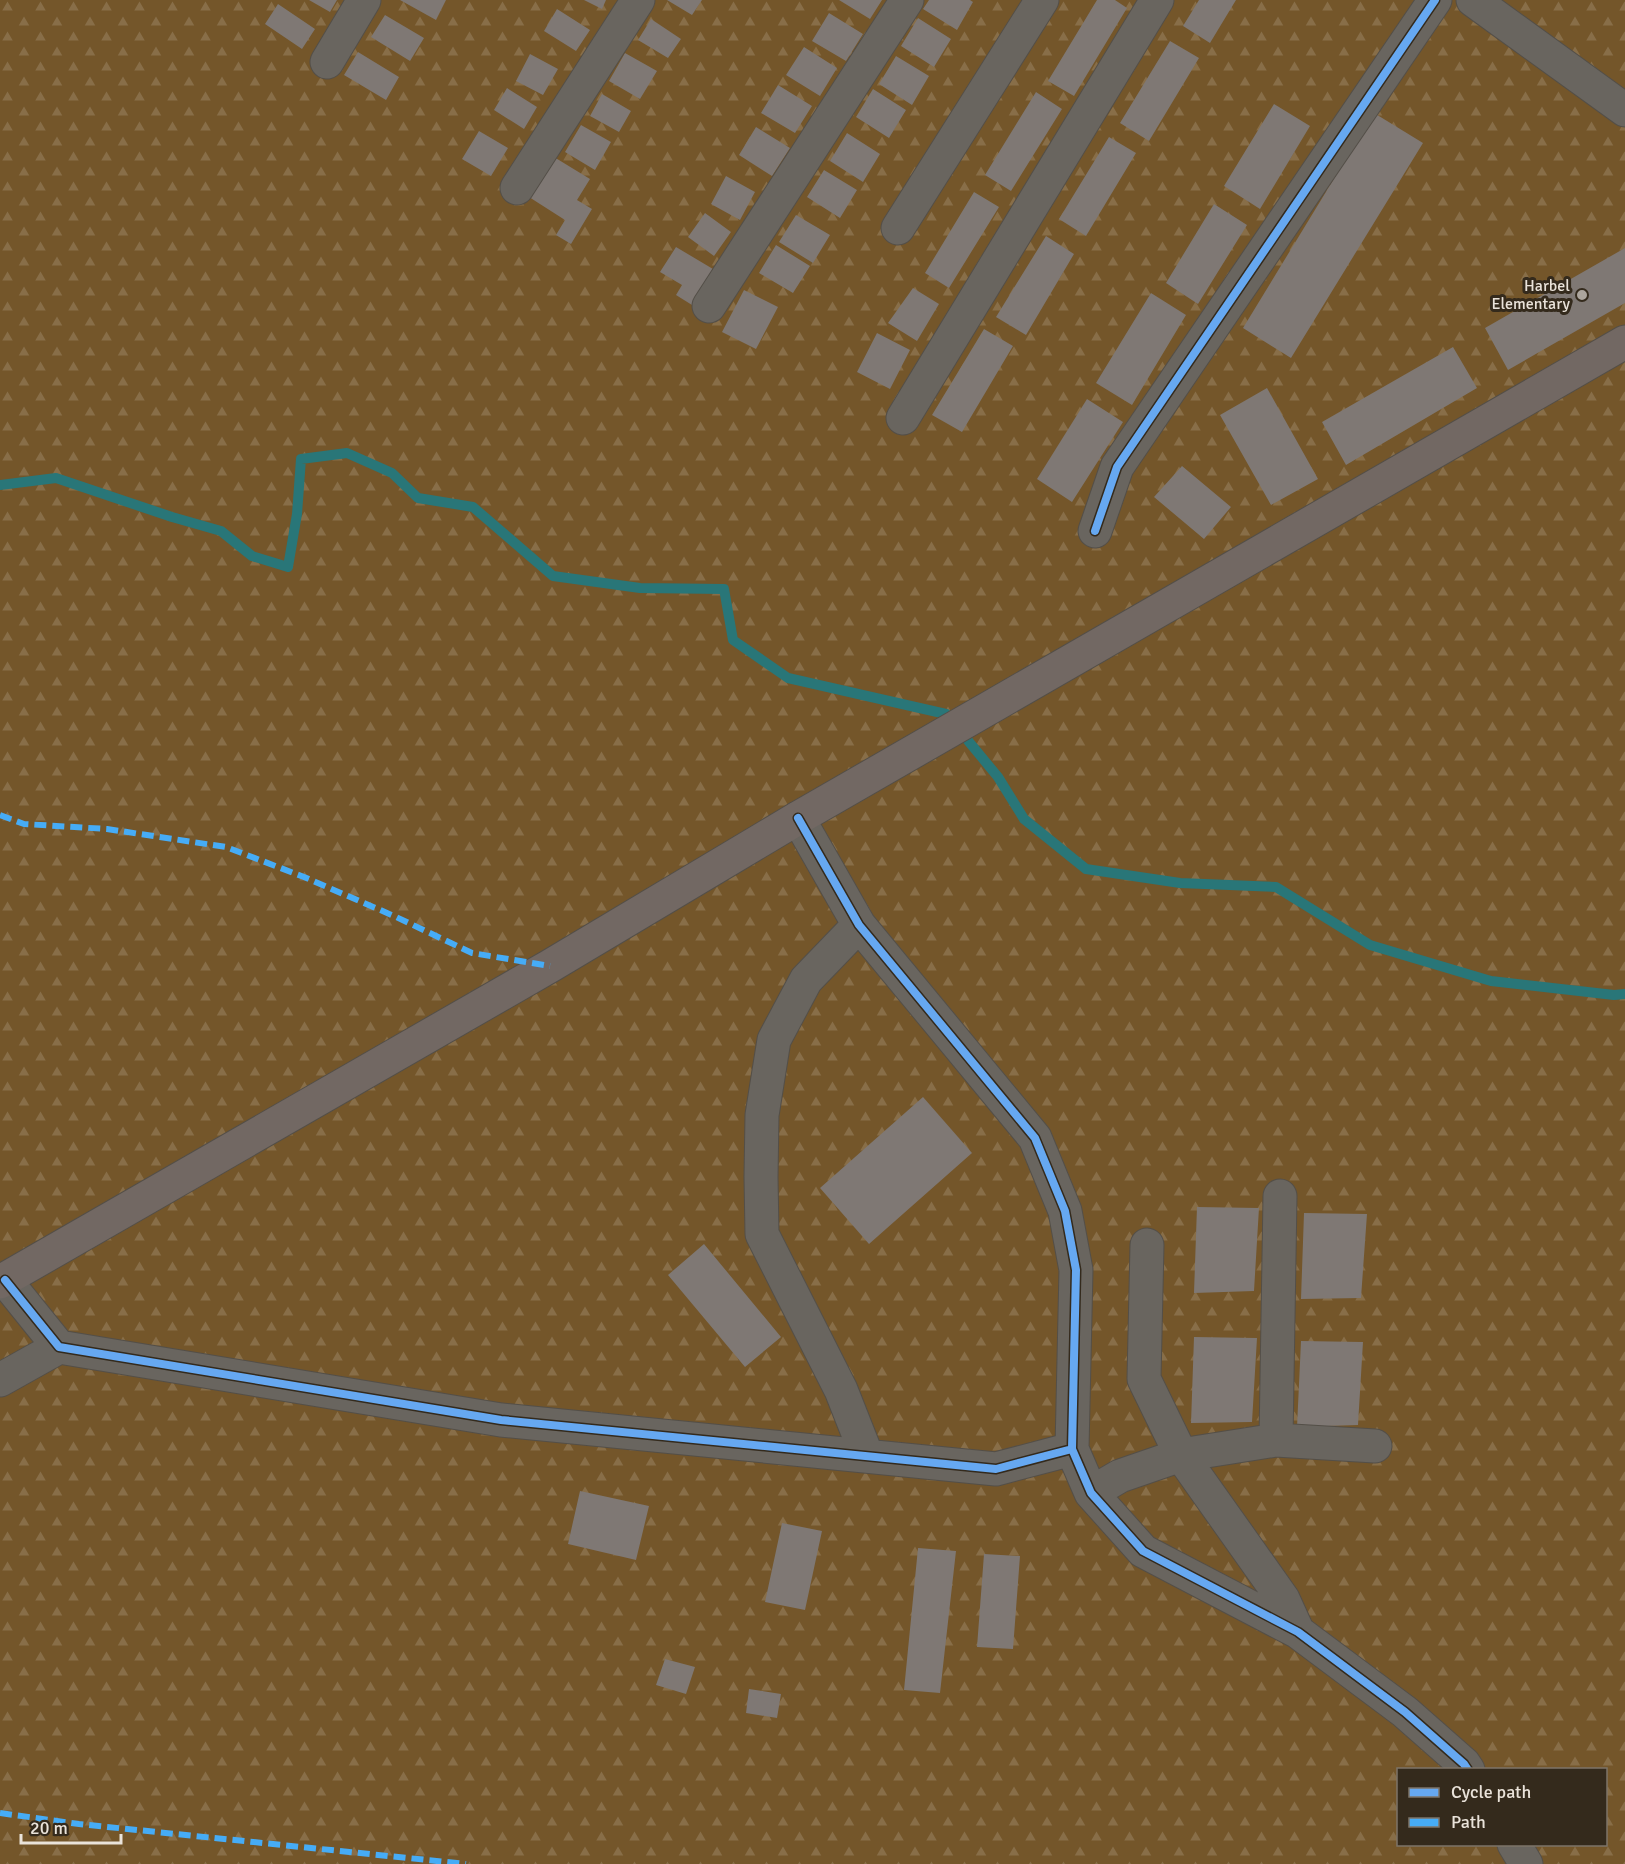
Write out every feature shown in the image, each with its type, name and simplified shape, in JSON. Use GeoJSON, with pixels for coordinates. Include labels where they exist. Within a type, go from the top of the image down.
{"type":"FeatureCollection","features":[{"type":"Feature","properties":{"kind":"main road"},"geometry":{"type":"LineString","coordinates":[[2,1281],[550,966],[798,818],[1625,342]]}},
{"type":"Feature","properties":{"kind":"street"},"geometry":{"type":"LineString","coordinates":[[327,62],[364,0]]}},
{"type":"Feature","properties":{"kind":"street"},"geometry":{"type":"LineString","coordinates":[[517,188],[638,0]]}},
{"type":"Feature","properties":{"kind":"street"},"geometry":{"type":"LineString","coordinates":[[710,306],[907,0]]}},
{"type":"Feature","properties":{"kind":"street"},"geometry":{"type":"LineString","coordinates":[[898,228],[1042,0]]}},
{"type":"Feature","properties":{"kind":"street"},"geometry":{"type":"LineString","coordinates":[[903,418],[1157,0]]}},
{"type":"Feature","properties":{"kind":"street"},"geometry":{"type":"LineString","coordinates":[[1095,531],[1117,467],[1435,0]]}},
{"type":"Feature","properties":{"kind":"street"},"geometry":{"type":"LineString","coordinates":[[1473,0],[1625,110]]}},
{"type":"Feature","properties":{"kind":"street"},"geometry":{"type":"LineString","coordinates":[[798,818],[859,926],[1035,1138],[1065,1211],[1076,1270],[1072,1449],[1091,1493],[1143,1551],[1298,1632],[1405,1712],[1467,1768]]}},
{"type":"Feature","properties":{"kind":"street"},"geometry":{"type":"LineString","coordinates":[[859,926],[806,980],[774,1040],[762,1115],[760,1177],[762,1234],[841,1390],[867,1456]]}},
{"type":"Feature","properties":{"kind":"street"},"geometry":{"type":"LineString","coordinates":[[1276,1440],[1280,1196]]}},
{"type":"Feature","properties":{"kind":"street"},"geometry":{"type":"LineString","coordinates":[[1147,1245],[1144,1379],[1181,1455],[1283,1599],[1298,1632]]}},
{"type":"Feature","properties":{"kind":"street"},"geometry":{"type":"LineString","coordinates":[[2,1281],[59,1347]]}},
{"type":"Feature","properties":{"kind":"street"},"geometry":{"type":"LineString","coordinates":[[0,1380],[59,1347],[501,1420],[996,1469],[1072,1449]]}},
{"type":"Feature","properties":{"kind":"street"},"geometry":{"type":"LineString","coordinates":[[1091,1493],[1120,1476],[1181,1455],[1276,1440],[1375,1446]]}},
{"type":"Feature","properties":{"kind":"street"},"geometry":{"type":"LineString","coordinates":[[1515,1846],[1526,1864]]}},
{"type":"Feature","properties":{"kind":"green space"},"geometry":{"type":"Polygon","coordinates":[[[0,0],[1625,0],[1625,1864],[0,1864],[0,0]]]}},
{"type":"Feature","properties":{"kind":"building"},"geometry":{"type":"Polygon","coordinates":[[[309,0],[337,0],[330,12],[309,0]]]}},
{"type":"Feature","properties":{"kind":"building"},"geometry":{"type":"Polygon","coordinates":[[[400,0],[446,0],[436,20],[400,0]]]}},
{"type":"Feature","properties":{"kind":"building"},"geometry":{"type":"Polygon","coordinates":[[[584,0],[606,0],[602,9],[584,0]]]}},
{"type":"Feature","properties":{"kind":"building"},"geometry":{"type":"Polygon","coordinates":[[[667,0],[702,0],[692,15],[667,0]]]}},
{"type":"Feature","properties":{"kind":"building"},"geometry":{"type":"Polygon","coordinates":[[[839,0],[882,0],[870,19],[839,0]]]}},
{"type":"Feature","properties":{"kind":"building"},"geometry":{"type":"Polygon","coordinates":[[[929,0],[970,0],[973,2],[957,30],[923,9],[929,0]]]}},
{"type":"Feature","properties":{"kind":"building"},"geometry":{"type":"Polygon","coordinates":[[[1097,0],[1115,0],[1127,8],[1074,96],[1048,81],[1097,0]]]}},
{"type":"Feature","properties":{"kind":"building"},"geometry":{"type":"Polygon","coordinates":[[[1199,0],[1236,0],[1210,43],[1183,26],[1199,0]]]}},
{"type":"Feature","properties":{"kind":"building"},"geometry":{"type":"Polygon","coordinates":[[[278,4],[315,29],[302,49],[265,24],[278,4]]]}},
{"type":"Feature","properties":{"kind":"building"},"geometry":{"type":"Polygon","coordinates":[[[557,9],[590,30],[576,51],[544,31],[557,9]]]}},
{"type":"Feature","properties":{"kind":"building"},"geometry":{"type":"Polygon","coordinates":[[[829,13],[863,34],[846,61],[812,41],[829,13]]]}},
{"type":"Feature","properties":{"kind":"building"},"geometry":{"type":"Polygon","coordinates":[[[385,15],[424,38],[410,61],[371,37],[385,15]]]}},
{"type":"Feature","properties":{"kind":"building"},"geometry":{"type":"Polygon","coordinates":[[[918,18],[951,39],[934,67],[901,46],[918,18]]]}},
{"type":"Feature","properties":{"kind":"building"},"geometry":{"type":"Polygon","coordinates":[[[651,19],[681,39],[668,58],[638,40],[651,19]]]}},
{"type":"Feature","properties":{"kind":"building"},"geometry":{"type":"Polygon","coordinates":[[[1170,41],[1199,58],[1149,141],[1120,123],[1170,41]]]}},
{"type":"Feature","properties":{"kind":"building"},"geometry":{"type":"Polygon","coordinates":[[[804,47],[837,68],[820,96],[786,75],[804,47]]]}},
{"type":"Feature","properties":{"kind":"building"},"geometry":{"type":"Polygon","coordinates":[[[358,52],[399,77],[386,100],[344,75],[358,52]]]}},
{"type":"Feature","properties":{"kind":"building"},"geometry":{"type":"Polygon","coordinates":[[[625,53],[657,71],[640,99],[609,81],[625,53]]]}},
{"type":"Feature","properties":{"kind":"building"},"geometry":{"type":"Polygon","coordinates":[[[530,54],[558,69],[543,95],[516,81],[530,54]]]}},
{"type":"Feature","properties":{"kind":"building"},"geometry":{"type":"Polygon","coordinates":[[[896,56],[929,76],[912,105],[879,84],[896,56]]]}},
{"type":"Feature","properties":{"kind":"building"},"geometry":{"type":"Polygon","coordinates":[[[778,85],[812,106],[795,133],[761,113],[778,85]]]}},
{"type":"Feature","properties":{"kind":"building"},"geometry":{"type":"Polygon","coordinates":[[[507,88],[537,107],[524,129],[494,110],[507,88]]]}},
{"type":"Feature","properties":{"kind":"building"},"geometry":{"type":"Polygon","coordinates":[[[873,89],[906,110],[889,138],[856,117],[873,89]]]}},
{"type":"Feature","properties":{"kind":"building"},"geometry":{"type":"Polygon","coordinates":[[[1036,92],[1062,109],[1011,191],[985,175],[1036,92]]]}},
{"type":"Feature","properties":{"kind":"building"},"geometry":{"type":"Polygon","coordinates":[[[602,94],[631,111],[619,132],[590,116],[602,94]]]}},
{"type":"Feature","properties":{"kind":"building"},"geometry":{"type":"Polygon","coordinates":[[[1274,104],[1310,126],[1260,209],[1224,186],[1274,104]]]}},
{"type":"Feature","properties":{"kind":"building"},"geometry":{"type":"Polygon","coordinates":[[[1374,113],[1423,143],[1291,358],[1243,328],[1374,113]]]}},
{"type":"Feature","properties":{"kind":"building"},"geometry":{"type":"Polygon","coordinates":[[[581,125],[611,142],[595,170],[565,152],[581,125]]]}},
{"type":"Feature","properties":{"kind":"building"},"geometry":{"type":"Polygon","coordinates":[[[756,127],[790,148],[772,176],[739,155],[756,127]]]}},
{"type":"Feature","properties":{"kind":"building"},"geometry":{"type":"Polygon","coordinates":[[[479,131],[508,148],[491,176],[462,159],[479,131]]]}},
{"type":"Feature","properties":{"kind":"building"},"geometry":{"type":"Polygon","coordinates":[[[847,133],[880,154],[863,182],[830,161],[847,133]]]}},
{"type":"Feature","properties":{"kind":"building"},"geometry":{"type":"Polygon","coordinates":[[[1109,137],[1136,153],[1086,236],[1059,219],[1109,137]]]}},
{"type":"Feature","properties":{"kind":"building"},"geometry":{"type":"Polygon","coordinates":[[[554,157],[590,179],[577,200],[592,209],[571,244],[556,235],[565,220],[529,197],[554,157]]]}},
{"type":"Feature","properties":{"kind":"building"},"geometry":{"type":"Polygon","coordinates":[[[824,170],[857,190],[840,218],[807,197],[824,170]]]}},
{"type":"Feature","properties":{"kind":"building"},"geometry":{"type":"Polygon","coordinates":[[[726,176],[755,192],[740,220],[711,204],[726,176]]]}},
{"type":"Feature","properties":{"kind":"building"},"geometry":{"type":"Polygon","coordinates":[[[974,192],[999,207],[949,288],[925,273],[974,192]]]}},
{"type":"Feature","properties":{"kind":"building"},"geometry":{"type":"Polygon","coordinates":[[[1214,204],[1247,225],[1198,304],[1166,283],[1214,204]]]}},
{"type":"Feature","properties":{"kind":"building"},"geometry":{"type":"Polygon","coordinates":[[[705,213],[731,232],[714,256],[688,237],[705,213]]]}},
{"type":"Feature","properties":{"kind":"building"},"geometry":{"type":"Polygon","coordinates":[[[796,215],[830,235],[813,263],[779,242],[796,215]]]}},
{"type":"Feature","properties":{"kind":"building"},"geometry":{"type":"Polygon","coordinates":[[[1046,236],[1074,254],[1026,335],[996,317],[1046,236]]]}},
{"type":"Feature","properties":{"kind":"building"},"geometry":{"type":"Polygon","coordinates":[[[776,245],[810,266],[793,293],[759,273],[776,245]]]}},
{"type":"Feature","properties":{"kind":"building"},"geometry":{"type":"Polygon","coordinates":[[[676,247],[713,269],[692,305],[676,295],[682,285],[660,272],[676,247]]]}},
{"type":"Feature","properties":{"kind":"building"},"geometry":{"type":"Polygon","coordinates":[[[1625,248],[1625,303],[1508,370],[1485,328],[1625,248]]]}},
{"type":"Feature","properties":{"kind":"building"},"geometry":{"type":"Polygon","coordinates":[[[913,288],[939,304],[917,341],[888,323],[913,288]]]}},
{"type":"Feature","properties":{"kind":"building"},"geometry":{"type":"Polygon","coordinates":[[[744,290],[778,307],[756,349],[722,332],[744,290]]]}},
{"type":"Feature","properties":{"kind":"building"},"geometry":{"type":"Polygon","coordinates":[[[1151,293],[1186,315],[1132,405],[1096,383],[1151,293]]]}},
{"type":"Feature","properties":{"kind":"building"},"geometry":{"type":"Polygon","coordinates":[[[984,329],[1013,346],[962,432],[932,415],[984,329]]]}},
{"type":"Feature","properties":{"kind":"building"},"geometry":{"type":"Polygon","coordinates":[[[877,333],[910,350],[890,389],[857,372],[877,333]]]}},
{"type":"Feature","properties":{"kind":"building"},"geometry":{"type":"Polygon","coordinates":[[[1453,347],[1477,388],[1346,465],[1322,422],[1453,347]]]}},
{"type":"Feature","properties":{"kind":"building"},"geometry":{"type":"Polygon","coordinates":[[[1267,388],[1318,479],[1271,505],[1220,415],[1267,388]]]}},
{"type":"Feature","properties":{"kind":"building"},"geometry":{"type":"Polygon","coordinates":[[[1087,399],[1123,422],[1072,502],[1037,479],[1087,399]]]}},
{"type":"Feature","properties":{"kind":"building"},"geometry":{"type":"Polygon","coordinates":[[[1182,466],[1231,507],[1204,539],[1154,497],[1182,466]]]}},
{"type":"Feature","properties":{"kind":"building"},"geometry":{"type":"Polygon","coordinates":[[[923,1097],[972,1153],[869,1244],[820,1188],[923,1097]]]}},
{"type":"Feature","properties":{"kind":"building"},"geometry":{"type":"Polygon","coordinates":[[[1197,1207],[1259,1208],[1254,1291],[1194,1293],[1197,1207]]]}},
{"type":"Feature","properties":{"kind":"building"},"geometry":{"type":"Polygon","coordinates":[[[1304,1213],[1367,1214],[1361,1298],[1301,1299],[1304,1213]]]}},
{"type":"Feature","properties":{"kind":"building"},"geometry":{"type":"Polygon","coordinates":[[[704,1244],[781,1337],[745,1367],[668,1275],[704,1244]]]}},
{"type":"Feature","properties":{"kind":"building"},"geometry":{"type":"Polygon","coordinates":[[[1194,1337],[1257,1338],[1252,1422],[1191,1423],[1194,1337]]]}},
{"type":"Feature","properties":{"kind":"building"},"geometry":{"type":"Polygon","coordinates":[[[1301,1341],[1363,1342],[1358,1425],[1297,1427],[1301,1341]]]}},
{"type":"Feature","properties":{"kind":"building"},"geometry":{"type":"Polygon","coordinates":[[[580,1491],[649,1506],[636,1560],[568,1544],[580,1491]]]}},
{"type":"Feature","properties":{"kind":"building"},"geometry":{"type":"Polygon","coordinates":[[[782,1523],[822,1531],[805,1610],[765,1602],[782,1523]]]}},
{"type":"Feature","properties":{"kind":"building"},"geometry":{"type":"Polygon","coordinates":[[[918,1548],[956,1551],[940,1693],[904,1690],[918,1548]]]}},
{"type":"Feature","properties":{"kind":"building"},"geometry":{"type":"Polygon","coordinates":[[[984,1554],[1020,1556],[1013,1649],[977,1647],[984,1554]]]}},
{"type":"Feature","properties":{"kind":"building"},"geometry":{"type":"Polygon","coordinates":[[[665,1659],[695,1667],[686,1694],[656,1685],[665,1659]]]}},
{"type":"Feature","properties":{"kind":"building"},"geometry":{"type":"Polygon","coordinates":[[[749,1689],[781,1694],[777,1718],[746,1713],[749,1689]]]}},
{"type":"Feature","properties":{"kind":"waterway"},"geometry":{"type":"LineString","coordinates":[[0,485],[56,478],[221,531],[252,556],[288,567],[297,514],[301,459],[347,453],[392,473],[418,498],[473,507],[553,576],[640,588],[724,589],[733,640],[788,678],[946,714],[998,777],[1024,819],[1086,869],[1180,883],[1276,887],[1370,945],[1491,981],[1614,995],[1625,994]]}},
{"type":"Feature","properties":{"kind":"marked path"},"geometry":{"type":"LineString","coordinates":[[0,815],[24,824],[107,829],[226,847],[304,877],[472,953],[550,966]]}},
{"type":"Feature","properties":{"kind":"marked path"},"geometry":{"type":"LineString","coordinates":[[0,1813],[79,1824],[466,1864]]}},
{"type":"Feature","properties":{"kind":"cycle path"},"geometry":{"type":"LineString","coordinates":[[1095,531],[1117,467],[1435,0]]}},
{"type":"Feature","properties":{"kind":"cycle path"},"geometry":{"type":"LineString","coordinates":[[798,818],[859,925],[1035,1138],[1065,1211],[1076,1270],[1072,1449],[1091,1493],[1143,1551],[1298,1632],[1405,1712],[1467,1768]]}},
{"type":"Feature","properties":{"kind":"cycle path"},"geometry":{"type":"LineString","coordinates":[[5,1280],[59,1347],[501,1420],[996,1469],[1072,1449]]}},
{"type":"Feature","properties":{"kind":"place","name":"Harbel Elementary"},"geometry":{"type":"Point","coordinates":[1582,295]}}]}
